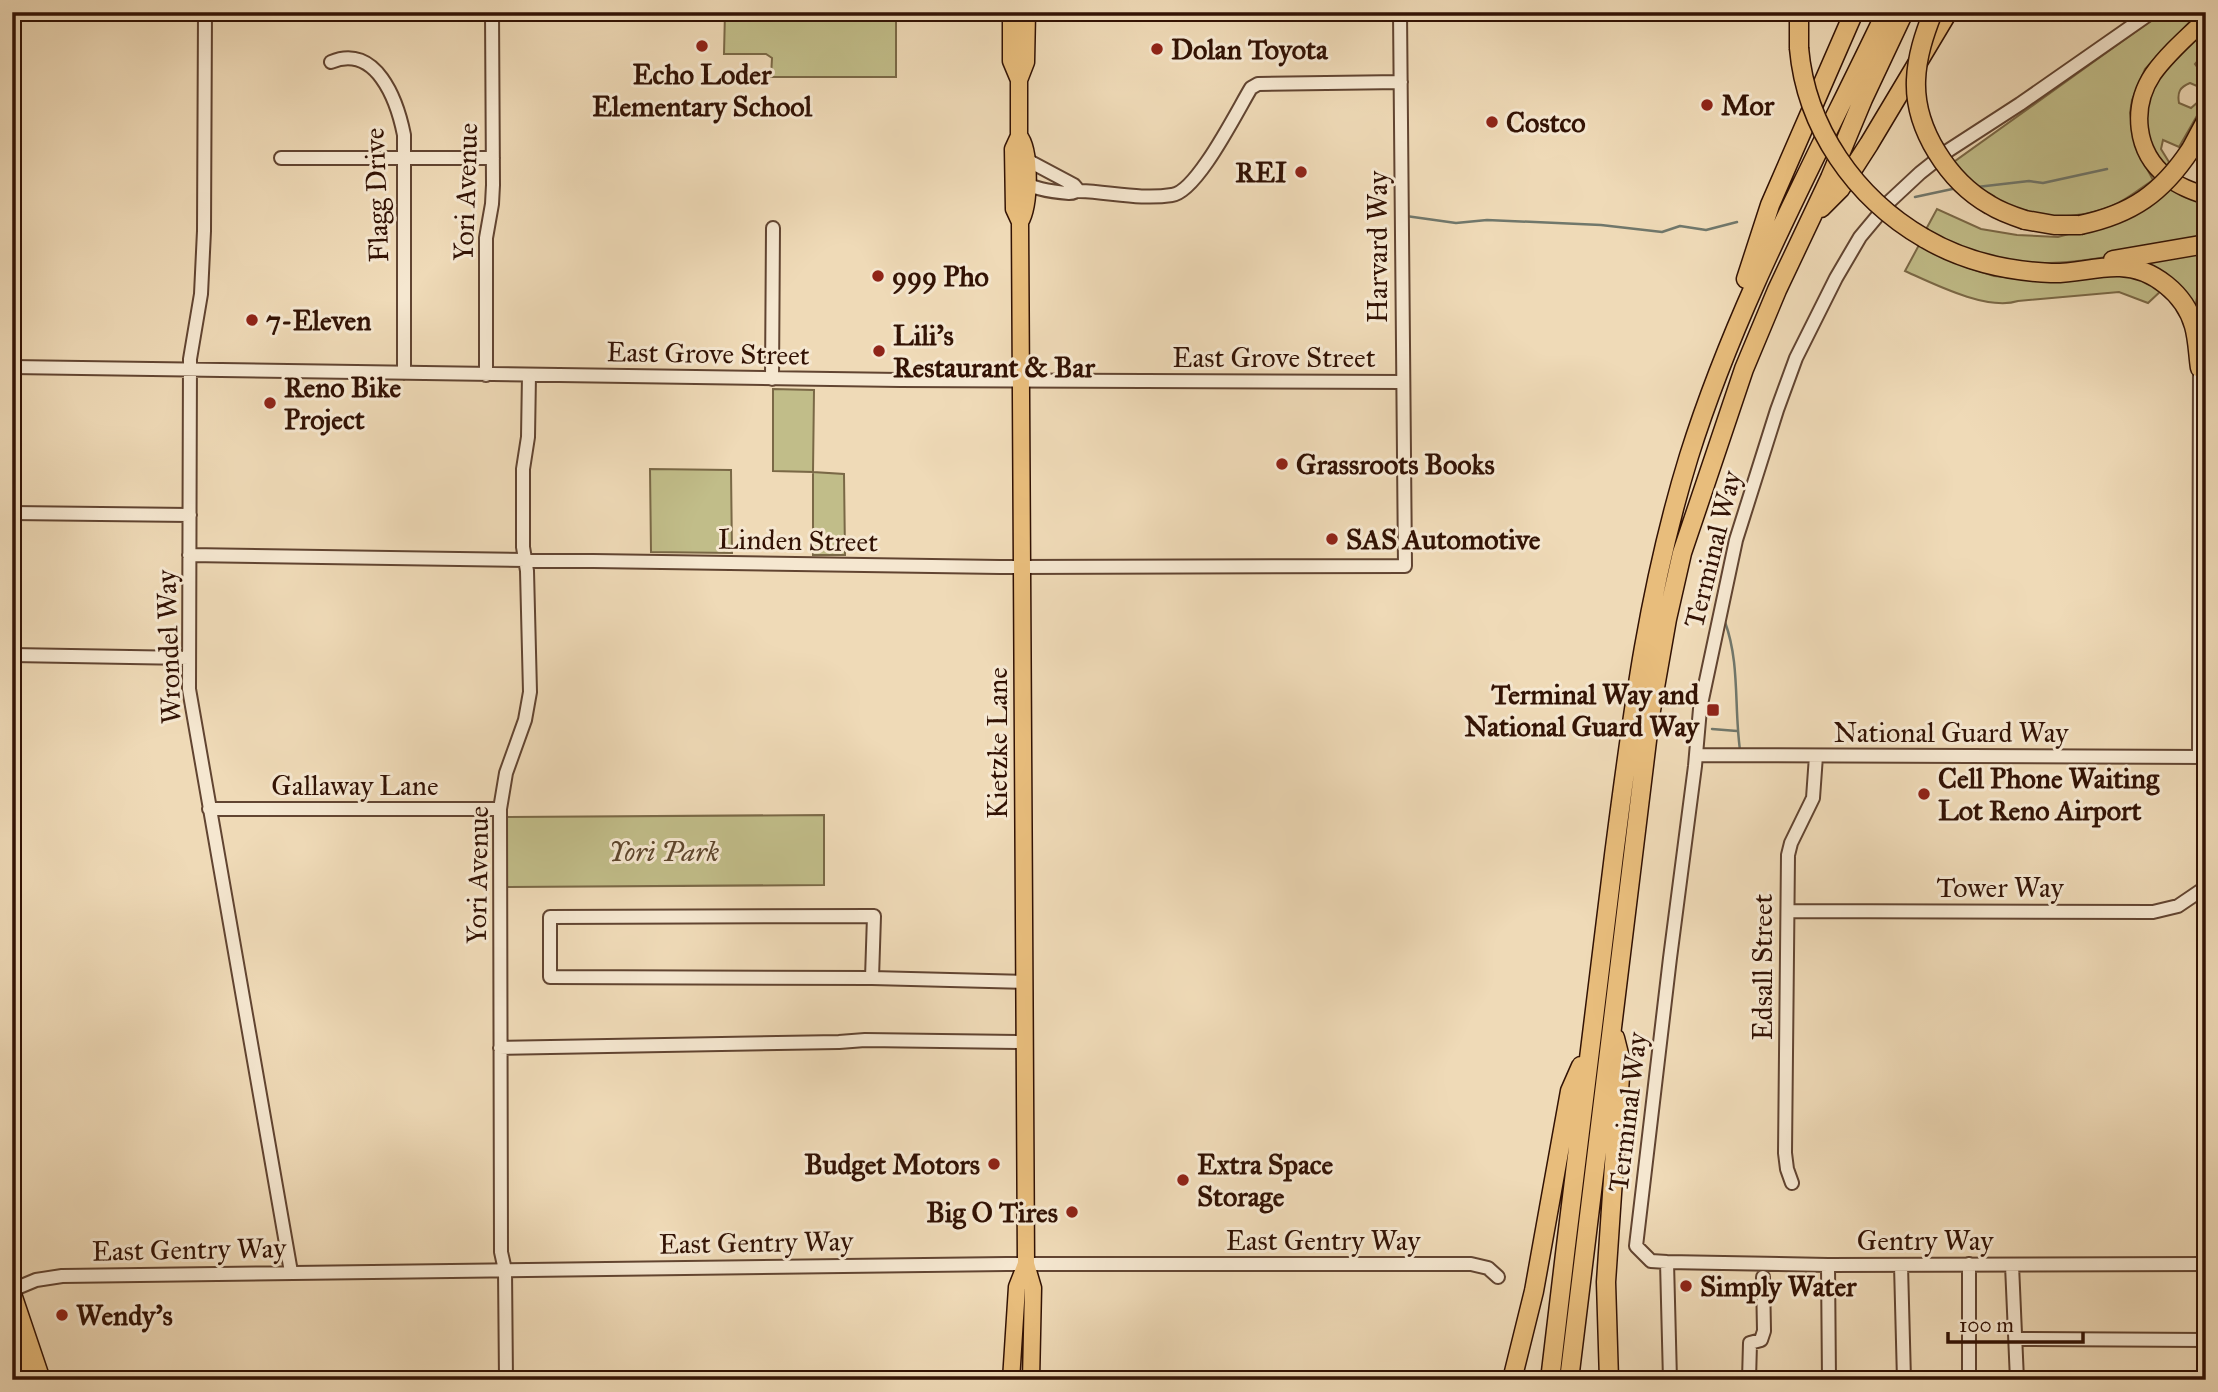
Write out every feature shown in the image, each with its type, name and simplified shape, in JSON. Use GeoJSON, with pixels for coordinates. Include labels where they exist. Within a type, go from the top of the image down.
{"type":"FeatureCollection","features":[{"type":"Feature","properties":{"kind":"highway"},"geometry":{"type":"LineString","coordinates":[[1799,12],[1799,48],[1803,74],[1817,119],[1843,167],[1869,197],[1895,220],[1939,247],[1987,265],[2012,271],[2040,272],[2121,267],[2140,270],[2158,279],[2180,300],[2191,317],[2200,369]]}},
{"type":"Feature","properties":{"kind":"highway"},"geometry":{"type":"LineString","coordinates":[[1733,333],[1750,263],[1770,205],[1854,12]]}},
{"type":"Feature","properties":{"kind":"highway"},"geometry":{"type":"LineString","coordinates":[[1550,1380],[1588,1046],[1628,741],[1643,642],[1664,547],[1707,402],[1733,333],[1773,241],[1886,12]]}},
{"type":"Feature","properties":{"kind":"highway"},"geometry":{"type":"LineString","coordinates":[[1569,1380],[1650,716],[1682,553],[1744,369],[1863,99],[1905,12]]}},
{"type":"Feature","properties":{"kind":"highway"},"geometry":{"type":"LineString","coordinates":[[1933,12],[1920,48],[1916,79],[1918,105],[1930,140],[1957,178],[1973,193],[2001,211],[2025,220],[2054,225],[2080,225],[2118,215],[2153,195],[2167,182],[2191,149],[2206,121]]}},
{"type":"Feature","properties":{"kind":"highway"},"geometry":{"type":"LineString","coordinates":[[1811,218],[1840,189],[1948,12]]}},
{"type":"Feature","properties":{"kind":"highway"},"geometry":{"type":"LineString","coordinates":[[2040,272],[2206,244]]}},
{"type":"Feature","properties":{"kind":"highway"},"geometry":{"type":"LineString","coordinates":[[1609,1380],[1606,1282],[1621,1062],[1612,1027]]}},
{"type":"Feature","properties":{"kind":"highway"},"geometry":{"type":"LineString","coordinates":[[1512,1380],[1534,1291],[1570,1091],[1588,1046]]}},
{"type":"Feature","properties":{"kind":"main road","name":"Kietzke Lane"},"geometry":{"type":"LineString","coordinates":[[1011,12],[1012,61],[1019,79],[1019,136],[1027,150],[1020,160],[1014,209],[1020,222],[1026,1264],[1033,1288],[1031,1380]]}},
{"type":"Feature","properties":{"kind":"main road","name":"Kietzke Lane"},"geometry":{"type":"LineString","coordinates":[[1019,79],[1026,62],[1027,13]]}},
{"type":"Feature","properties":{"kind":"main road"},"geometry":{"type":"LineString","coordinates":[[2206,19],[2154,72],[2143,96],[2138,116],[2142,140],[2158,168],[2173,182],[2206,196]]}},
{"type":"Feature","properties":{"kind":"main road","name":"Kietzke Lane"},"geometry":{"type":"LineString","coordinates":[[1020,160],[1027,185],[1027,210],[1020,222]]}},
{"type":"Feature","properties":{"kind":"main road"},"geometry":{"type":"LineString","coordinates":[[2200,369],[2206,293]]}},
{"type":"Feature","properties":{"kind":"main road","name":"Kietzke Lane"},"geometry":{"type":"LineString","coordinates":[[1011,1380],[1017,1287],[1026,1264]]}},
{"type":"Feature","properties":{"kind":"main road"},"geometry":{"type":"LineString","coordinates":[[12,1291],[42,1380]]}},
{"type":"Feature","properties":{"kind":"main road"},"geometry":{"type":"LineString","coordinates":[[12,1339],[26,1380]]}},
{"type":"Feature","properties":{"kind":"street","name":"Wrondel Way"},"geometry":{"type":"LineString","coordinates":[[205,12],[204,231],[201,294],[190,370],[190,702],[291,1272]]}},
{"type":"Feature","properties":{"kind":"street","name":"Yori Avenue"},"geometry":{"type":"LineString","coordinates":[[486,375],[486,249],[492,204],[493,158],[492,12]]}},
{"type":"Feature","properties":{"kind":"street","name":"Harvard Way"},"geometry":{"type":"LineString","coordinates":[[1400,12],[1405,566]]}},
{"type":"Feature","properties":{"kind":"street","name":"Terminal Way"},"geometry":{"type":"LineString","coordinates":[[1645,1257],[1636,1246],[1636,1238],[1700,709],[1736,540],[1776,410],[1811,324],[1860,237],[1889,201],[1949,150],[2152,12]]}},
{"type":"Feature","properties":{"kind":"street","name":"Flagg Drive"},"geometry":{"type":"LineString","coordinates":[[331,62],[358,59],[368,64],[383,77],[401,121],[404,158],[404,373]]}},
{"type":"Feature","properties":{"kind":"street"},"geometry":{"type":"LineString","coordinates":[[1027,185],[1070,193],[1079,191],[1120,196],[1175,195],[1189,186],[1207,163],[1251,88],[1261,82],[1401,82]]}},
{"type":"Feature","properties":{"kind":"street"},"geometry":{"type":"LineString","coordinates":[[282,158],[493,158]]}},
{"type":"Feature","properties":{"kind":"street"},"geometry":{"type":"LineString","coordinates":[[1020,160],[1074,185],[1079,191]]}},
{"type":"Feature","properties":{"kind":"street"},"geometry":{"type":"LineString","coordinates":[[772,379],[773,228]]}},
{"type":"Feature","properties":{"kind":"street","name":"East Grove Street"},"geometry":{"type":"LineString","coordinates":[[12,367],[1020,382],[1403,382]]}},
{"type":"Feature","properties":{"kind":"street"},"geometry":{"type":"LineString","coordinates":[[2200,369],[2202,757]]}},
{"type":"Feature","properties":{"kind":"street","name":"Yori Avenue"},"geometry":{"type":"LineString","coordinates":[[506,1380],[505,1270],[501,1252],[500,809],[506,773],[525,720],[530,692],[523,547],[523,469],[528,437],[528,375]]}},
{"type":"Feature","properties":{"kind":"street"},"geometry":{"type":"LineString","coordinates":[[12,513],[190,515]]}},
{"type":"Feature","properties":{"kind":"street","name":"Linden Street"},"geometry":{"type":"LineString","coordinates":[[189,555],[1023,567],[1405,566]]}},
{"type":"Feature","properties":{"kind":"street"},"geometry":{"type":"LineString","coordinates":[[12,655],[189,658]]}},
{"type":"Feature","properties":{"kind":"street","name":"National Guard Way"},"geometry":{"type":"LineString","coordinates":[[1696,755],[2202,757]]}},
{"type":"Feature","properties":{"kind":"street","name":"Edsall Street"},"geometry":{"type":"LineString","coordinates":[[1792,1183],[1785,1153],[1788,855],[1813,798],[1816,756]]}},
{"type":"Feature","properties":{"kind":"street","name":"Gallaway Lane"},"geometry":{"type":"LineString","coordinates":[[209,809],[500,809]]}},
{"type":"Feature","properties":{"kind":"street","name":"Tower Way"},"geometry":{"type":"LineString","coordinates":[[1788,911],[2153,912],[2178,906],[2206,887]]}},
{"type":"Feature","properties":{"kind":"street"},"geometry":{"type":"LineString","coordinates":[[872,978],[874,916],[550,917],[550,978],[872,978],[1025,982]]}},
{"type":"Feature","properties":{"kind":"street"},"geometry":{"type":"LineString","coordinates":[[500,1048],[792,1044],[865,1040],[1024,1042]]}},
{"type":"Feature","properties":{"kind":"street","name":"Gentry Way"},"geometry":{"type":"LineString","coordinates":[[1645,1257],[1651,1261],[1667,1262],[1828,1265],[2206,1264]]}},
{"type":"Feature","properties":{"kind":"street"},"geometry":{"type":"LineString","coordinates":[[1667,1262],[1670,1380]]}},
{"type":"Feature","properties":{"kind":"street","name":"East Gentry Way"},"geometry":{"type":"LineString","coordinates":[[12,1291],[36,1280],[62,1276],[1026,1264],[1471,1264],[1488,1268],[1499,1277]]}},
{"type":"Feature","properties":{"kind":"street"},"geometry":{"type":"LineString","coordinates":[[1969,1264],[1969,1378]]}},
{"type":"Feature","properties":{"kind":"street"},"geometry":{"type":"LineString","coordinates":[[1828,1265],[1829,1380]]}},
{"type":"Feature","properties":{"kind":"street"},"geometry":{"type":"LineString","coordinates":[[1901,1265],[1904,1380]]}},
{"type":"Feature","properties":{"kind":"street"},"geometry":{"type":"LineString","coordinates":[[2012,1265],[2017,1380]]}},
{"type":"Feature","properties":{"kind":"street"},"geometry":{"type":"LineString","coordinates":[[1749,1380],[1750,1343],[1761,1340],[1764,1331],[1763,1277]]}},
{"type":"Feature","properties":{"kind":"street"},"geometry":{"type":"LineString","coordinates":[[2016,1339],[2206,1340]]}},
{"type":"Feature","properties":{"kind":"green space"},"geometry":{"type":"Polygon","coordinates":[[[725,12],[896,12],[896,77],[771,77],[772,58],[766,54],[724,54],[725,12]]]}},
{"type":"Feature","properties":{"kind":"green space"},"geometry":{"type":"Polygon","coordinates":[[[2163,12],[2199,12],[2145,69],[2132,100],[2130,113],[2137,150],[2153,180],[2107,208],[2076,215],[2043,216],[2011,209],[1996,202],[1979,191],[1951,164],[2163,12]]]}},
{"type":"Feature","properties":{"kind":"green space"},"geometry":{"type":"Polygon","coordinates":[[[2206,27],[2206,51],[2195,64],[2203,75],[2206,75],[2206,100],[2179,147],[2163,140],[2161,149],[2169,162],[2166,168],[2151,147],[2145,127],[2145,109],[2162,75],[2206,27]],[[2190,83],[2182,88],[2179,103],[2191,108],[2199,101],[2197,86],[2190,83]]]}},
{"type":"Feature","properties":{"kind":"green space"},"geometry":{"type":"Polygon","coordinates":[[[2167,187],[2206,203],[2206,237],[2127,254],[2043,263],[1982,256],[1924,233],[1937,209],[1981,229],[2017,235],[2058,237],[2101,225],[2167,187]]]}},
{"type":"Feature","properties":{"kind":"green space"},"geometry":{"type":"Polygon","coordinates":[[[1919,245],[1969,268],[1994,276],[2035,280],[2130,273],[2163,289],[2148,303],[2119,292],[1991,302],[1961,295],[1905,271],[1919,245]]]}},
{"type":"Feature","properties":{"kind":"green space"},"geometry":{"type":"Polygon","coordinates":[[[2206,249],[2206,273],[2199,291],[2198,323],[2129,263],[2206,249]]]}},
{"type":"Feature","properties":{"kind":"green space"},"geometry":{"type":"Polygon","coordinates":[[[773,389],[814,390],[813,472],[773,471],[773,389]]]}},
{"type":"Feature","properties":{"kind":"green space"},"geometry":{"type":"Polygon","coordinates":[[[650,469],[731,470],[732,553],[651,552],[650,469]]]}},
{"type":"Feature","properties":{"kind":"green space"},"geometry":{"type":"Polygon","coordinates":[[[813,472],[844,474],[845,555],[813,555],[813,472]]]}},
{"type":"Feature","properties":{"kind":"green space","name":"Yori Park"},"geometry":{"type":"Polygon","coordinates":[[[824,815],[824,885],[504,887],[504,817],[824,815]]]}},
{"type":"Feature","properties":{"kind":"waterway"},"geometry":{"type":"LineString","coordinates":[[1977,187],[2029,181],[2043,183],[2107,169]]}},
{"type":"Feature","properties":{"kind":"waterway"},"geometry":{"type":"LineString","coordinates":[[1915,197],[1957,188]]}},
{"type":"Feature","properties":{"kind":"waterway"},"geometry":{"type":"LineString","coordinates":[[1406,216],[1456,223],[1487,220],[1601,225],[1662,232],[1680,226],[1706,230],[1737,222]]}},
{"type":"Feature","properties":{"kind":"waterway"},"geometry":{"type":"LineString","coordinates":[[1725,622],[1735,669],[1740,750]]}},
{"type":"Feature","properties":{"kind":"waterway"},"geometry":{"type":"LineString","coordinates":[[1712,729],[1737,731]]}},
{"type":"Feature","properties":{"kind":"place","name":"Echo Loder Elementary School"},"geometry":{"type":"Point","coordinates":[702,46]}},
{"type":"Feature","properties":{"kind":"place","name":"Dolan Toyota"},"geometry":{"type":"Point","coordinates":[1157,49]}},
{"type":"Feature","properties":{"kind":"place","name":"Mor"},"geometry":{"type":"Point","coordinates":[1707,105]}},
{"type":"Feature","properties":{"kind":"place","name":"Costco"},"geometry":{"type":"Point","coordinates":[1492,122]}},
{"type":"Feature","properties":{"kind":"place","name":"REI"},"geometry":{"type":"Point","coordinates":[1301,172]}},
{"type":"Feature","properties":{"kind":"place","name":"999 Pho"},"geometry":{"type":"Point","coordinates":[878,276]}},
{"type":"Feature","properties":{"kind":"place","name":"7-Eleven"},"geometry":{"type":"Point","coordinates":[252,320]}},
{"type":"Feature","properties":{"kind":"place","name":"Lili's Restaurant & Bar"},"geometry":{"type":"Point","coordinates":[879,351]}},
{"type":"Feature","properties":{"kind":"place","name":"Reno Bike Project"},"geometry":{"type":"Point","coordinates":[270,403]}},
{"type":"Feature","properties":{"kind":"place","name":"Grassroots Books"},"geometry":{"type":"Point","coordinates":[1282,464]}},
{"type":"Feature","properties":{"kind":"place","name":"SAS Automotive"},"geometry":{"type":"Point","coordinates":[1332,539]}},
{"type":"Feature","properties":{"kind":"place","name":"Terminal Way and National Guard Way"},"geometry":{"type":"Point","coordinates":[1713,710]}},
{"type":"Feature","properties":{"kind":"place","name":"Cell Phone Waiting Lot Reno Airport"},"geometry":{"type":"Point","coordinates":[1924,794]}},
{"type":"Feature","properties":{"kind":"place","name":"Budget Motors"},"geometry":{"type":"Point","coordinates":[994,1164]}},
{"type":"Feature","properties":{"kind":"place","name":"Extra Space Storage"},"geometry":{"type":"Point","coordinates":[1183,1180]}},
{"type":"Feature","properties":{"kind":"place","name":"Big O Tires"},"geometry":{"type":"Point","coordinates":[1072,1212]}},
{"type":"Feature","properties":{"kind":"place","name":"Simply Water"},"geometry":{"type":"Point","coordinates":[1686,1286]}},
{"type":"Feature","properties":{"kind":"place","name":"Wendy's"},"geometry":{"type":"Point","coordinates":[62,1315]}}]}
